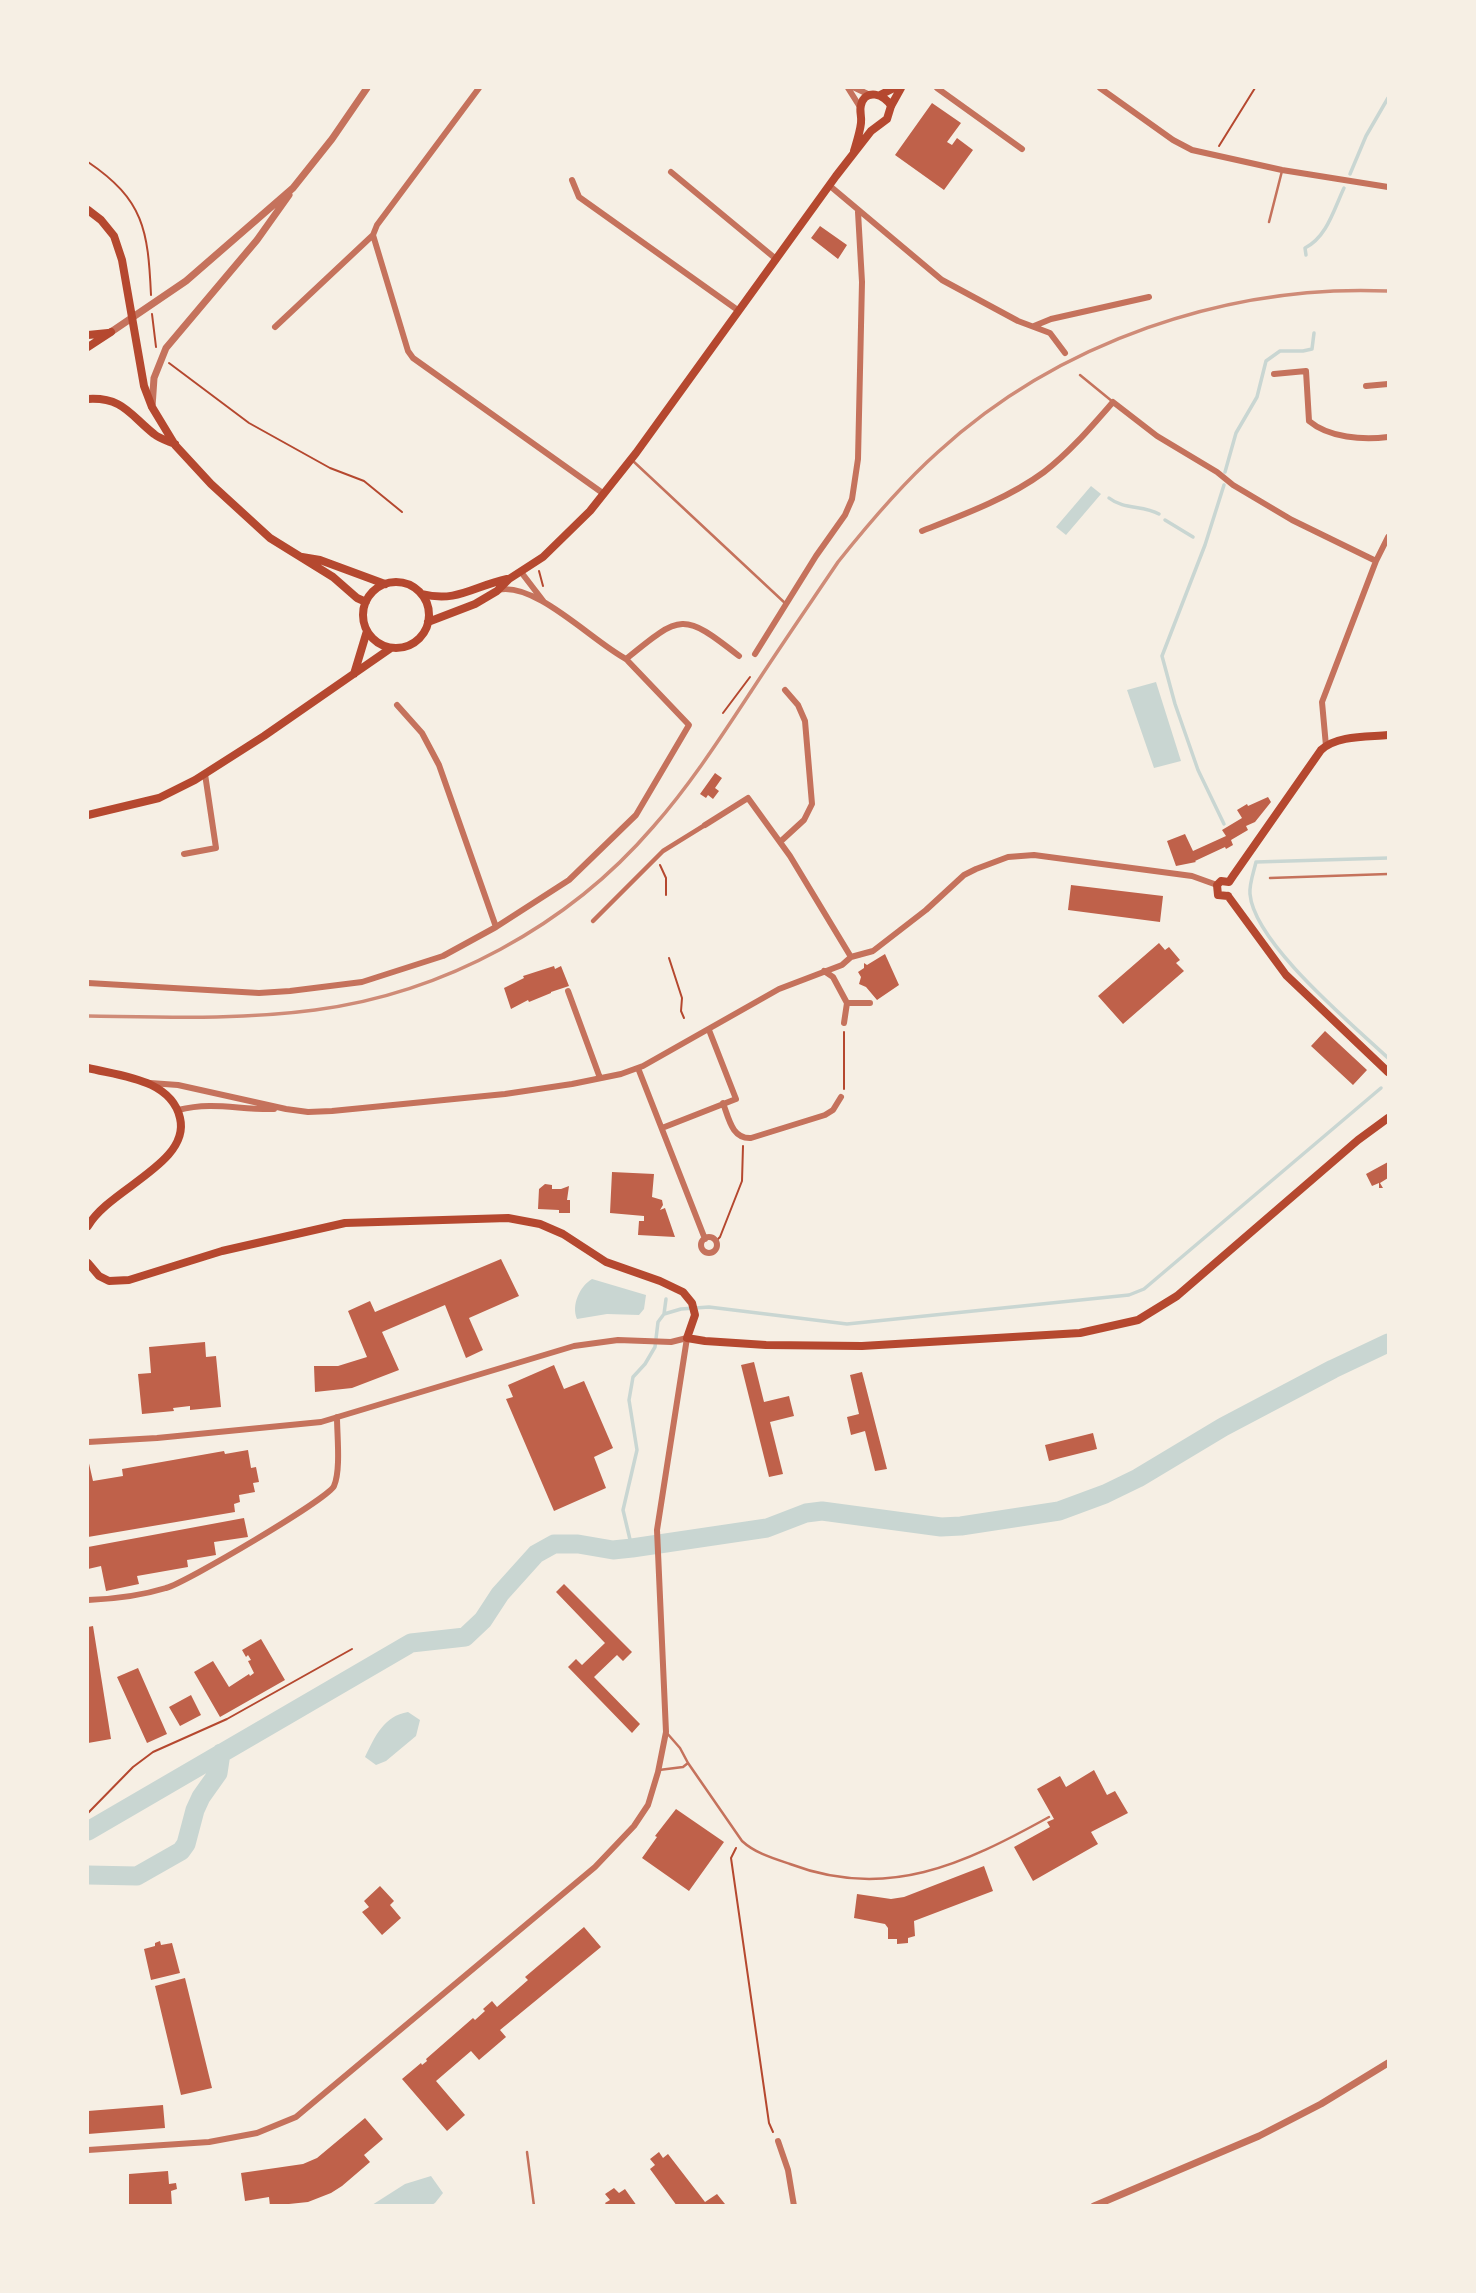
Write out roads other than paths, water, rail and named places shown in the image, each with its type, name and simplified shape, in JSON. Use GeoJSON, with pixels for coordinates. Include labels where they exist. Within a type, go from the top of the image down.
{"type":"FeatureCollection","features":[{"type":"Feature","properties":{"kind":"main road"},"geometry":{"type":"LineString","coordinates":[[854,153],[863,101],[870,95],[880,95],[894,88]]}},
{"type":"Feature","properties":{"kind":"main road"},"geometry":{"type":"LineString","coordinates":[[428,622],[475,604],[497,590],[509,579],[536,563],[574,528],[631,460],[854,153],[871,131],[890,115],[891,106],[901,88]]}},
{"type":"Feature","properties":{"kind":"main road"},"geometry":{"type":"LineString","coordinates":[[880,95],[887,99],[891,106]]}},
{"type":"Feature","properties":{"kind":"main road"},"geometry":{"type":"LineString","coordinates":[[862,117],[868,123],[880,124]]}},
{"type":"Feature","properties":{"kind":"main road"},"geometry":{"type":"LineString","coordinates":[[88,210],[101,220],[114,236],[122,260],[138,362],[152,407],[175,444],[211,484],[249,519],[298,557],[366,602]]}},
{"type":"Feature","properties":{"kind":"main road"},"geometry":{"type":"LineString","coordinates":[[88,335],[111,332]]}},
{"type":"Feature","properties":{"kind":"main road"},"geometry":{"type":"LineString","coordinates":[[88,347],[111,332]]}},
{"type":"Feature","properties":{"kind":"main road"},"geometry":{"type":"LineString","coordinates":[[88,398],[112,401],[125,407],[155,435],[175,444]]}},
{"type":"Feature","properties":{"kind":"main road"},"geometry":{"type":"LineString","coordinates":[[298,557],[320,560],[385,584]]}},
{"type":"Feature","properties":{"kind":"main road"},"geometry":{"type":"LineString","coordinates":[[391,648],[377,642],[367,631],[363,617],[366,602],[377,588],[385,584],[401,583],[412,586],[421,593],[440,598],[459,596],[509,579]]}},
{"type":"Feature","properties":{"kind":"main road"},"geometry":{"type":"LineString","coordinates":[[88,815],[159,798],[205,774],[391,648],[410,645],[425,632],[428,622],[428,607],[421,593]]}},
{"type":"Feature","properties":{"kind":"main road"},"geometry":{"type":"LineString","coordinates":[[354,674],[367,631]]}},
{"type":"Feature","properties":{"kind":"main road"},"geometry":{"type":"LineString","coordinates":[[1229,882],[1326,746],[1348,739],[1388,735]]}},
{"type":"Feature","properties":{"kind":"main road"},"geometry":{"type":"LineString","coordinates":[[1229,882],[1221,881],[1217,885],[1218,895],[1228,896],[1286,975],[1388,1072]]}},
{"type":"Feature","properties":{"kind":"main road"},"geometry":{"type":"LineString","coordinates":[[1228,896],[1233,889],[1229,882]]}},
{"type":"Feature","properties":{"kind":"main road"},"geometry":{"type":"LineString","coordinates":[[88,1068],[150,1083],[170,1098],[178,1110],[181,1131],[176,1148],[162,1162],[110,1199],[88,1226]]}},
{"type":"Feature","properties":{"kind":"main road"},"geometry":{"type":"LineString","coordinates":[[88,1263],[99,1276],[109,1282],[129,1280],[222,1251],[344,1224],[508,1219],[540,1224],[563,1234],[607,1262],[660,1280],[683,1292],[692,1303],[695,1315],[687,1338],[769,1346],[905,1345],[1080,1333],[1126,1324],[1148,1315],[1177,1296],[1388,1118]]}},
{"type":"Feature","properties":{"kind":"street"},"geometry":{"type":"LineString","coordinates":[[152,407],[154,378],[166,348],[274,219],[293,188],[332,139],[367,88]]}},
{"type":"Feature","properties":{"kind":"street"},"geometry":{"type":"LineString","coordinates":[[275,327],[373,235],[377,225],[479,88]]}},
{"type":"Feature","properties":{"kind":"street"},"geometry":{"type":"LineString","coordinates":[[848,88],[860,107]]}},
{"type":"Feature","properties":{"kind":"street"},"geometry":{"type":"LineString","coordinates":[[855,88],[870,95]]}},
{"type":"Feature","properties":{"kind":"street"},"geometry":{"type":"LineString","coordinates":[[937,88],[1022,149]]}},
{"type":"Feature","properties":{"kind":"street"},"geometry":{"type":"LineString","coordinates":[[1100,88],[1173,140],[1192,150],[1282,170],[1388,187]]}},
{"type":"Feature","properties":{"kind":"street"},"geometry":{"type":"LineString","coordinates":[[671,173],[776,259]]}},
{"type":"Feature","properties":{"kind":"street"},"geometry":{"type":"LineString","coordinates":[[572,180],[579,197],[739,311]]}},
{"type":"Feature","properties":{"kind":"street"},"geometry":{"type":"LineString","coordinates":[[830,186],[942,281],[1018,321],[1050,333],[1065,353]]}},
{"type":"Feature","properties":{"kind":"street"},"geometry":{"type":"LineString","coordinates":[[111,332],[196,272],[293,188]]}},
{"type":"Feature","properties":{"kind":"street"},"geometry":{"type":"LineString","coordinates":[[755,654],[845,515],[852,499],[858,459],[862,282],[858,212]]}},
{"type":"Feature","properties":{"kind":"street"},"geometry":{"type":"LineString","coordinates":[[373,235],[408,351],[413,358],[604,494]]}},
{"type":"Feature","properties":{"kind":"street"},"geometry":{"type":"LineString","coordinates":[[1034,326],[1051,319],[1149,297]]}},
{"type":"Feature","properties":{"kind":"street"},"geometry":{"type":"LineString","coordinates":[[1274,373],[1306,371],[1309,421],[1319,430],[1369,439],[1388,437]]}},
{"type":"Feature","properties":{"kind":"street"},"geometry":{"type":"LineString","coordinates":[[1366,386],[1388,384]]}},
{"type":"Feature","properties":{"kind":"street"},"geometry":{"type":"LineString","coordinates":[[922,531],[1001,496],[1044,472],[1080,439],[1113,402],[1157,436],[1233,485],[1292,520],[1376,561]]}},
{"type":"Feature","properties":{"kind":"street"},"geometry":{"type":"LineString","coordinates":[[1326,746],[1322,702],[1376,561],[1388,537]]}},
{"type":"Feature","properties":{"kind":"street"},"geometry":{"type":"LineString","coordinates":[[522,572],[545,604]]}},
{"type":"Feature","properties":{"kind":"street"},"geometry":{"type":"LineString","coordinates":[[88,983],[259,993],[362,982],[443,956],[496,928],[569,880],[636,815],[689,725],[626,659],[545,604],[515,589],[497,590]]}},
{"type":"Feature","properties":{"kind":"street"},"geometry":{"type":"LineString","coordinates":[[626,659],[664,630],[686,624],[701,627],[739,656]]}},
{"type":"Feature","properties":{"kind":"street"},"geometry":{"type":"LineString","coordinates":[[780,842],[804,820],[812,804],[804,715],[785,690]]}},
{"type":"Feature","properties":{"kind":"street"},"geometry":{"type":"LineString","coordinates":[[397,705],[422,733],[439,765],[496,928]]}},
{"type":"Feature","properties":{"kind":"street"},"geometry":{"type":"LineString","coordinates":[[184,854],[216,848],[205,774]]}},
{"type":"Feature","properties":{"kind":"street"},"geometry":{"type":"LineString","coordinates":[[593,921],[663,851],[748,798],[790,856],[851,957]]}},
{"type":"Feature","properties":{"kind":"street"},"geometry":{"type":"LineString","coordinates":[[150,1083],[178,1085],[308,1112],[468,1099],[600,1078],[641,1067],[779,989],[842,965],[851,957],[877,948],[964,876],[987,863],[1008,857],[1034,855],[1200,877],[1217,885]]}},
{"type":"Feature","properties":{"kind":"street"},"geometry":{"type":"LineString","coordinates":[[824,971],[833,977],[847,1003],[844,1023]]}},
{"type":"Feature","properties":{"kind":"street"},"geometry":{"type":"LineString","coordinates":[[568,991],[600,1078]]}},
{"type":"Feature","properties":{"kind":"street"},"geometry":{"type":"LineString","coordinates":[[847,1003],[870,1003]]}},
{"type":"Feature","properties":{"kind":"street"},"geometry":{"type":"LineString","coordinates":[[662,1128],[736,1099],[709,1030]]}},
{"type":"Feature","properties":{"kind":"street"},"geometry":{"type":"LineString","coordinates":[[641,1067],[705,1239],[702,1248],[707,1252],[715,1251],[716,1241],[712,1238],[705,1239]]}},
{"type":"Feature","properties":{"kind":"street"},"geometry":{"type":"LineString","coordinates":[[723,1103],[733,1129],[743,1139],[825,1115],[833,1110],[841,1097]]}},
{"type":"Feature","properties":{"kind":"street"},"geometry":{"type":"LineString","coordinates":[[178,1110],[219,1104],[254,1110],[286,1109]]}},
{"type":"Feature","properties":{"kind":"street"},"geometry":{"type":"LineString","coordinates":[[88,1442],[310,1423],[562,1349],[597,1342],[671,1342],[687,1338],[657,1530],[666,1732],[659,1770],[648,1805],[634,1826],[595,1867],[296,2117],[257,2133],[209,2143],[88,2150]]}},
{"type":"Feature","properties":{"kind":"street"},"geometry":{"type":"LineString","coordinates":[[88,1600],[117,1600],[175,1585],[280,1525],[329,1493],[335,1485],[337,1469],[337,1417]]}},
{"type":"Feature","properties":{"kind":"street"},"geometry":{"type":"LineString","coordinates":[[1094,2206],[1259,2136],[1321,2104],[1388,2063]]}},
{"type":"Feature","properties":{"kind":"street"},"geometry":{"type":"LineString","coordinates":[[778,2141],[788,2170],[794,2206]]}},
{"type":"Feature","properties":{"kind":"lane"},"geometry":{"type":"LineString","coordinates":[[1269,222],[1282,170]]}},
{"type":"Feature","properties":{"kind":"lane"},"geometry":{"type":"LineString","coordinates":[[1080,375],[1113,402]]}},
{"type":"Feature","properties":{"kind":"lane"},"geometry":{"type":"LineString","coordinates":[[631,460],[786,604]]}},
{"type":"Feature","properties":{"kind":"lane"},"geometry":{"type":"LineString","coordinates":[[1270,878],[1388,874]]}},
{"type":"Feature","properties":{"kind":"lane"},"geometry":{"type":"LineString","coordinates":[[666,1732],[680,1748],[742,1841],[752,1850],[809,1871],[859,1879],[902,1878],[937,1870],[991,1849],[1049,1816]]}},
{"type":"Feature","properties":{"kind":"lane"},"geometry":{"type":"LineString","coordinates":[[659,1770],[683,1767],[688,1763]]}},
{"type":"Feature","properties":{"kind":"lane"},"geometry":{"type":"LineString","coordinates":[[527,2152],[534,2206]]}},
{"type":"Feature","properties":{"kind":"waterway"},"geometry":{"type":"LineString","coordinates":[[1350,174],[1366,136],[1388,98]]}},
{"type":"Feature","properties":{"kind":"waterway"},"geometry":{"type":"LineString","coordinates":[[1306,255],[1305,248],[1324,230],[1344,188]]}},
{"type":"Feature","properties":{"kind":"waterway"},"geometry":{"type":"LineString","coordinates":[[1225,472],[1236,433],[1257,397],[1266,361],[1280,351],[1312,349],[1314,333]]}},
{"type":"Feature","properties":{"kind":"waterway"},"geometry":{"type":"LineString","coordinates":[[1224,485],[1205,545],[1162,656],[1198,770],[1224,824]]}},
{"type":"Feature","properties":{"kind":"waterway"},"geometry":{"type":"LineString","coordinates":[[1109,498],[1159,514]]}},
{"type":"Feature","properties":{"kind":"waterway"},"geometry":{"type":"LineString","coordinates":[[1165,520],[1193,537]]}},
{"type":"Feature","properties":{"kind":"waterway"},"geometry":{"type":"LineString","coordinates":[[1388,858],[1256,862],[1250,890],[1256,914],[1268,936],[1286,958],[1307,982],[1388,1058]]}},
{"type":"Feature","properties":{"kind":"waterway"},"geometry":{"type":"LineString","coordinates":[[632,1548],[623,1510],[637,1450],[629,1400],[633,1377],[655,1347],[658,1322],[664,1314],[681,1309],[709,1307],[847,1324],[1129,1295],[1144,1289],[1381,1088]]}},
{"type":"Feature","properties":{"kind":"waterway"},"geometry":{"type":"LineString","coordinates":[[664,1314],[666,1299]]}},
{"type":"Feature","properties":{"kind":"waterway"},"geometry":{"type":"LineString","coordinates":[[88,1831],[411,1643],[465,1637],[483,1620],[500,1594],[536,1554],[554,1544],[578,1544],[613,1550],[632,1548],[767,1528],[806,1513],[822,1511],[941,1527],[1059,1511],[1138,1478],[1223,1427],[1388,1343]]}},
{"type":"Feature","properties":{"kind":"waterway"},"geometry":{"type":"LineString","coordinates":[[88,1875],[137,1876],[181,1851],[186,1844],[201,1797],[218,1773],[221,1753]]}},
{"type":"Feature","properties":{"kind":"railway"},"geometry":{"type":"LineString","coordinates":[[88,1016],[230,1017],[315,1010],[410,988],[456,971],[500,949],[543,924],[582,895],[619,863],[653,827],[705,760],[850,547],[911,478],[985,413],[1036,379],[1091,351],[1148,328],[1207,310],[1267,298],[1327,291],[1388,291]]}}]}
